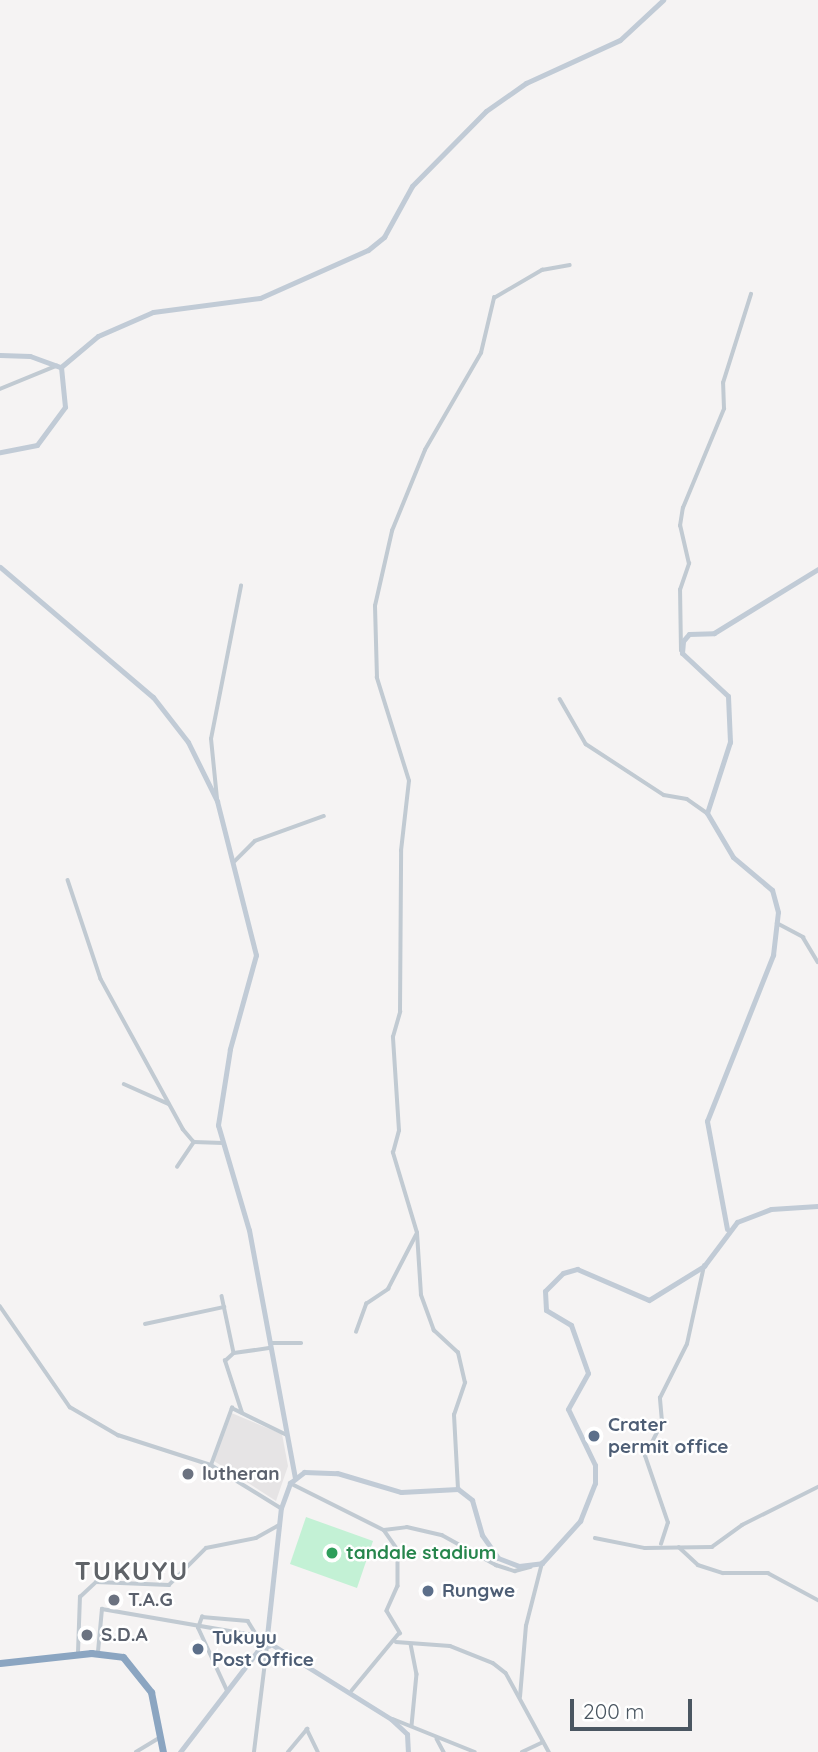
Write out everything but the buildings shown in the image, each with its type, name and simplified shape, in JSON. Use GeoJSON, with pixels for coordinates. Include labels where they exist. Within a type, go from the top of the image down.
{"type":"FeatureCollection","features":[{"type":"Feature","properties":{"kind":"highway"},"geometry":{"type":"LineString","coordinates":[[0,1663],[98,1652],[123,1657],[143,1674],[163,1752]]}},
{"type":"Feature","properties":{"kind":"street"},"geometry":{"type":"LineString","coordinates":[[0,389],[59,366],[98,336],[153,312],[260,298],[368,250],[384,237],[412,186],[486,111],[526,83],[620,40],[663,0]]}},
{"type":"Feature","properties":{"kind":"street"},"geometry":{"type":"LineString","coordinates":[[458,1489],[454,1415],[465,1383],[458,1353],[434,1331],[421,1296],[417,1233],[393,1153],[399,1131],[393,1037],[400,1012],[401,851],[409,781],[377,677],[375,606],[392,531],[425,450],[481,353],[494,298],[542,270],[570,265]]}},
{"type":"Feature","properties":{"kind":"street"},"geometry":{"type":"LineString","coordinates":[[708,813],[730,742],[728,696],[682,653],[680,590],[689,564],[680,526],[682,508],[724,409],[723,383],[751,294]]}},
{"type":"Feature","properties":{"kind":"street"},"geometry":{"type":"LineString","coordinates":[[0,355],[59,366]]}},
{"type":"Feature","properties":{"kind":"street"},"geometry":{"type":"LineString","coordinates":[[0,452],[37,445],[61,417],[59,366]]}},
{"type":"Feature","properties":{"kind":"street"},"geometry":{"type":"LineString","coordinates":[[0,567],[153,697],[188,742],[217,801],[235,861],[256,954],[220,1097],[225,1143],[295,1477]]}},
{"type":"Feature","properties":{"kind":"street"},"geometry":{"type":"LineString","coordinates":[[682,653],[689,634],[714,633],[818,569]]}},
{"type":"Feature","properties":{"kind":"street"},"geometry":{"type":"LineString","coordinates":[[217,801],[211,739],[241,586]]}},
{"type":"Feature","properties":{"kind":"street"},"geometry":{"type":"LineString","coordinates":[[560,699],[586,744],[664,795],[687,799],[708,813],[733,858],[772,890],[777,923],[773,955],[707,1121],[727,1230]]}},
{"type":"Feature","properties":{"kind":"street"},"geometry":{"type":"LineString","coordinates":[[235,861],[255,841],[324,816]]}},
{"type":"Feature","properties":{"kind":"street"},"geometry":{"type":"LineString","coordinates":[[68,880],[101,979],[169,1104],[194,1142]]}},
{"type":"Feature","properties":{"kind":"street"},"geometry":{"type":"LineString","coordinates":[[777,923],[803,937],[818,962]]}},
{"type":"Feature","properties":{"kind":"street"},"geometry":{"type":"LineString","coordinates":[[124,1084],[169,1104]]}},
{"type":"Feature","properties":{"kind":"street"},"geometry":{"type":"LineString","coordinates":[[194,1142],[225,1143]]}},
{"type":"Feature","properties":{"kind":"street"},"geometry":{"type":"LineString","coordinates":[[177,1167],[194,1142]]}},
{"type":"Feature","properties":{"kind":"street"},"geometry":{"type":"LineString","coordinates":[[661,1544],[668,1523],[645,1456],[662,1422],[660,1398],[687,1344],[704,1266],[727,1230],[771,1209],[818,1206]]}},
{"type":"Feature","properties":{"kind":"street"},"geometry":{"type":"LineString","coordinates":[[356,1332],[366,1304],[388,1289],[417,1233]]}},
{"type":"Feature","properties":{"kind":"street"},"geometry":{"type":"LineString","coordinates":[[520,1699],[526,1626],[542,1563],[580,1521],[596,1483],[586,1439],[568,1409],[588,1373],[571,1325],[546,1310],[545,1292],[563,1273],[577,1269],[649,1300],[704,1266]]}},
{"type":"Feature","properties":{"kind":"street"},"geometry":{"type":"LineString","coordinates":[[222,1296],[234,1353]]}},
{"type":"Feature","properties":{"kind":"street"},"geometry":{"type":"LineString","coordinates":[[0,1306],[71,1407],[118,1435],[211,1465],[281,1508]]}},
{"type":"Feature","properties":{"kind":"street"},"geometry":{"type":"LineString","coordinates":[[145,1324],[224,1307]]}},
{"type":"Feature","properties":{"kind":"street"},"geometry":{"type":"LineString","coordinates":[[243,1415],[225,1361],[234,1353],[301,1343]]}},
{"type":"Feature","properties":{"kind":"street"},"geometry":{"type":"LineString","coordinates":[[211,1465],[228,1411],[288,1435]]}},
{"type":"Feature","properties":{"kind":"street"},"geometry":{"type":"LineString","coordinates":[[254,1752],[278,1526],[281,1508],[295,1477],[318,1469],[401,1492],[458,1489],[472,1500],[482,1535],[498,1558],[530,1567]]}},
{"type":"Feature","properties":{"kind":"street"},"geometry":{"type":"LineString","coordinates":[[290,1483],[384,1530],[407,1527],[442,1535],[496,1565],[515,1571],[542,1563]]}},
{"type":"Feature","properties":{"kind":"street"},"geometry":{"type":"LineString","coordinates":[[595,1538],[645,1548],[661,1544],[712,1547],[818,1487]]}},
{"type":"Feature","properties":{"kind":"street"},"geometry":{"type":"LineString","coordinates":[[78,1655],[75,1628],[88,1587],[110,1581],[169,1585],[205,1548],[256,1538],[278,1526]]}},
{"type":"Feature","properties":{"kind":"street"},"geometry":{"type":"LineString","coordinates":[[352,1691],[396,1642],[400,1633],[387,1611],[400,1568],[384,1530]]}},
{"type":"Feature","properties":{"kind":"street"},"geometry":{"type":"LineString","coordinates":[[679,1547],[698,1565],[723,1573],[768,1573],[818,1600]]}},
{"type":"Feature","properties":{"kind":"street"},"geometry":{"type":"LineString","coordinates":[[98,1652],[102,1609],[265,1641]]}},
{"type":"Feature","properties":{"kind":"street"},"geometry":{"type":"LineString","coordinates":[[198,1628],[204,1616],[242,1619],[265,1641],[352,1691],[391,1719],[407,1734],[408,1752]]}},
{"type":"Feature","properties":{"kind":"street"},"geometry":{"type":"LineString","coordinates":[[198,1628],[227,1691]]}},
{"type":"Feature","properties":{"kind":"street"},"geometry":{"type":"LineString","coordinates":[[180,1752],[265,1641]]}},
{"type":"Feature","properties":{"kind":"street"},"geometry":{"type":"LineString","coordinates":[[396,1642],[450,1646],[493,1663],[520,1699],[549,1752]]}},
{"type":"Feature","properties":{"kind":"street"},"geometry":{"type":"LineString","coordinates":[[411,1644],[417,1674],[412,1726]]}},
{"type":"Feature","properties":{"kind":"street"},"geometry":{"type":"LineString","coordinates":[[391,1719],[475,1752]]}},
{"type":"Feature","properties":{"kind":"street"},"geometry":{"type":"LineString","coordinates":[[288,1752],[307,1729],[318,1752]]}},
{"type":"Feature","properties":{"kind":"street"},"geometry":{"type":"LineString","coordinates":[[437,1737],[444,1752]]}},
{"type":"Feature","properties":{"kind":"street"},"geometry":{"type":"LineString","coordinates":[[136,1752],[160,1738]]}},
{"type":"Feature","properties":{"kind":"street"},"geometry":{"type":"LineString","coordinates":[[522,1752],[542,1742]]}},
{"type":"Feature","properties":{"kind":"shaded area"},"geometry":{"type":"Polygon","coordinates":[[[229,1412],[282,1434],[288,1466],[276,1501],[214,1461],[229,1412]]]}},
{"type":"Feature","properties":{"kind":"green space","name":"tandale stadium"},"geometry":{"type":"Polygon","coordinates":[[[306,1517],[373,1541],[357,1588],[290,1564],[306,1517]]]}},
{"type":"Feature","properties":{"kind":"place","name":"Crater permit office"},"geometry":{"type":"Point","coordinates":[594,1436]}},
{"type":"Feature","properties":{"kind":"place","name":"lutheran"},"geometry":{"type":"Point","coordinates":[188,1474]}},
{"type":"Feature","properties":{"kind":"place","name":"tandale stadium"},"geometry":{"type":"Point","coordinates":[332,1553]}},
{"type":"Feature","properties":{"kind":"place","name":"Rungwe"},"geometry":{"type":"Point","coordinates":[428,1591]}},
{"type":"Feature","properties":{"kind":"place","name":"T.A.G"},"geometry":{"type":"Point","coordinates":[114,1600]}},
{"type":"Feature","properties":{"kind":"place","name":"S.D.A"},"geometry":{"type":"Point","coordinates":[87,1635]}},
{"type":"Feature","properties":{"kind":"place","name":"Tukuyu Post Office"},"geometry":{"type":"Point","coordinates":[198,1649]}},
{"type":"Feature","properties":{"kind":"district","name":"TUKUYU"},"geometry":{"type":"Point","coordinates":[132,1571]}}]}
